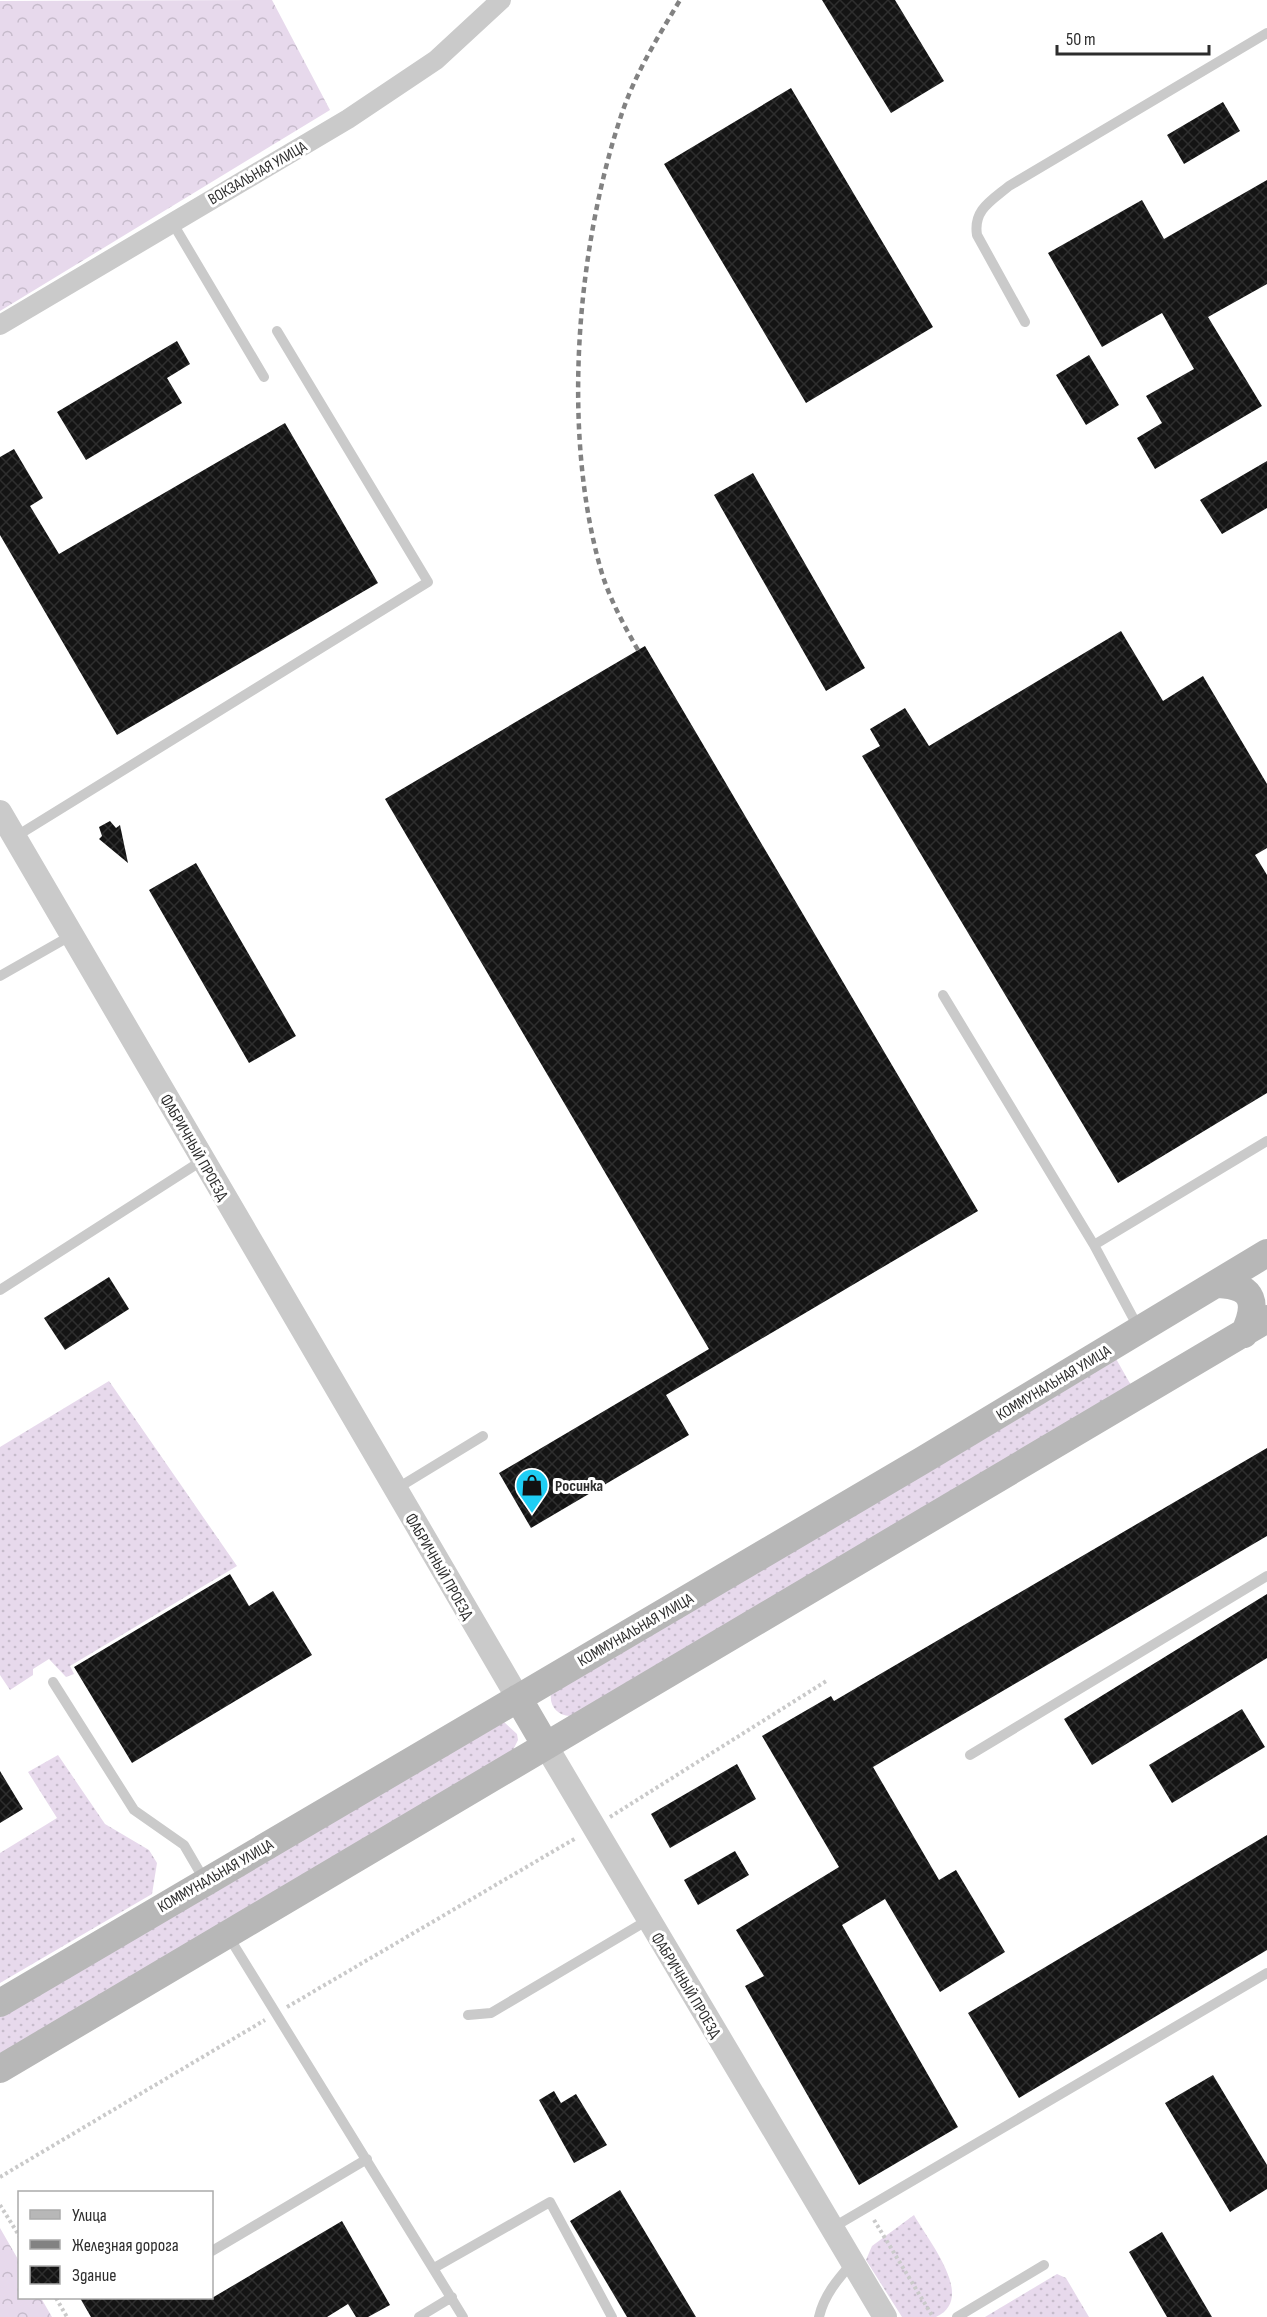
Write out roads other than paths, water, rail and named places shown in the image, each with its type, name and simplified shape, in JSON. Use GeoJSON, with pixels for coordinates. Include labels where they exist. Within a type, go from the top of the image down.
{"type":"FeatureCollection","features":[{"type":"Feature","properties":{"kind":"main road","name":"КОММУНАЛЬНАЯ УЛИЦА"},"geometry":{"type":"LineString","coordinates":[[0,2003],[1219,1284],[1267,1253]]}},
{"type":"Feature","properties":{"kind":"main road"},"geometry":{"type":"LineString","coordinates":[[0,2069],[1255,1327],[1249,1295],[1234,1285],[1219,1284]]}},
{"type":"Feature","properties":{"kind":"main road","name":"ФАБРИЧНЫЙ ПРОЕЗД"},"geometry":{"type":"LineString","coordinates":[[518,1698],[546,1746]]}},
{"type":"Feature","properties":{"kind":"street","name":"ВОКЗАЛЬНАЯ УЛИЦА"},"geometry":{"type":"LineString","coordinates":[[0,325],[348,119],[436,60],[501,0]]}},
{"type":"Feature","properties":{"kind":"street","name":"ФАБРИЧНЫЙ ПРОЕЗД"},"geometry":{"type":"LineString","coordinates":[[0,812],[518,1698]]}},
{"type":"Feature","properties":{"kind":"street","name":"ФАБРИЧНЫЙ ПРОЕЗД"},"geometry":{"type":"LineString","coordinates":[[546,1746],[885,2317]]}},
{"type":"Feature","properties":{"kind":"lane"},"geometry":{"type":"LineString","coordinates":[[1025,322],[977,235],[975,222],[981,209],[1009,186],[1267,33]]}},
{"type":"Feature","properties":{"kind":"lane"},"geometry":{"type":"LineString","coordinates":[[172,222],[264,376]]}},
{"type":"Feature","properties":{"kind":"lane"},"geometry":{"type":"LineString","coordinates":[[14,837],[428,582],[277,331]]}},
{"type":"Feature","properties":{"kind":"lane"},"geometry":{"type":"LineString","coordinates":[[0,976],[72,935]]}},
{"type":"Feature","properties":{"kind":"lane"},"geometry":{"type":"LineString","coordinates":[[943,996],[1094,1245],[1140,1330]]}},
{"type":"Feature","properties":{"kind":"lane"},"geometry":{"type":"LineString","coordinates":[[1094,1245],[1267,1141]]}},
{"type":"Feature","properties":{"kind":"lane"},"geometry":{"type":"LineString","coordinates":[[0,1290],[203,1160]]}},
{"type":"Feature","properties":{"kind":"lane"},"geometry":{"type":"LineString","coordinates":[[395,1490],[483,1436]]}},
{"type":"Feature","properties":{"kind":"lane"},"geometry":{"type":"LineString","coordinates":[[970,1755],[1267,1576]]}},
{"type":"Feature","properties":{"kind":"lane"},"geometry":{"type":"LineString","coordinates":[[53,1682],[134,1810],[184,1845],[205,1881]]}},
{"type":"Feature","properties":{"kind":"lane"},"geometry":{"type":"LineString","coordinates":[[468,2015],[491,2013],[648,1920]]}},
{"type":"Feature","properties":{"kind":"lane"},"geometry":{"type":"LineString","coordinates":[[227,1934],[463,2317]]}},
{"type":"Feature","properties":{"kind":"lane"},"geometry":{"type":"LineString","coordinates":[[832,2228],[1267,1973]]}},
{"type":"Feature","properties":{"kind":"lane"},"geometry":{"type":"LineString","coordinates":[[213,2250],[367,2159]]}},
{"type":"Feature","properties":{"kind":"lane"},"geometry":{"type":"LineString","coordinates":[[434,2268],[550,2202],[612,2317]]}},
{"type":"Feature","properties":{"kind":"lane"},"geometry":{"type":"LineString","coordinates":[[819,2317],[821,2308],[835,2282],[853,2262]]}},
{"type":"Feature","properties":{"kind":"lane"},"geometry":{"type":"LineString","coordinates":[[957,2317],[1044,2265]]}},
{"type":"Feature","properties":{"kind":"lane"},"geometry":{"type":"LineString","coordinates":[[419,2317],[452,2297]]}},
{"type":"Feature","properties":{"kind":"railway"},"geometry":{"type":"LineString","coordinates":[[638,650],[606,586],[588,510],[581,454],[578,396],[580,337],[585,278],[594,220],[622,113],[641,69],[680,0]]}},
{"type":"Feature","properties":{"kind":"place","name":"Росинка"},"geometry":{"type":"Point","coordinates":[532,1514]}}]}
